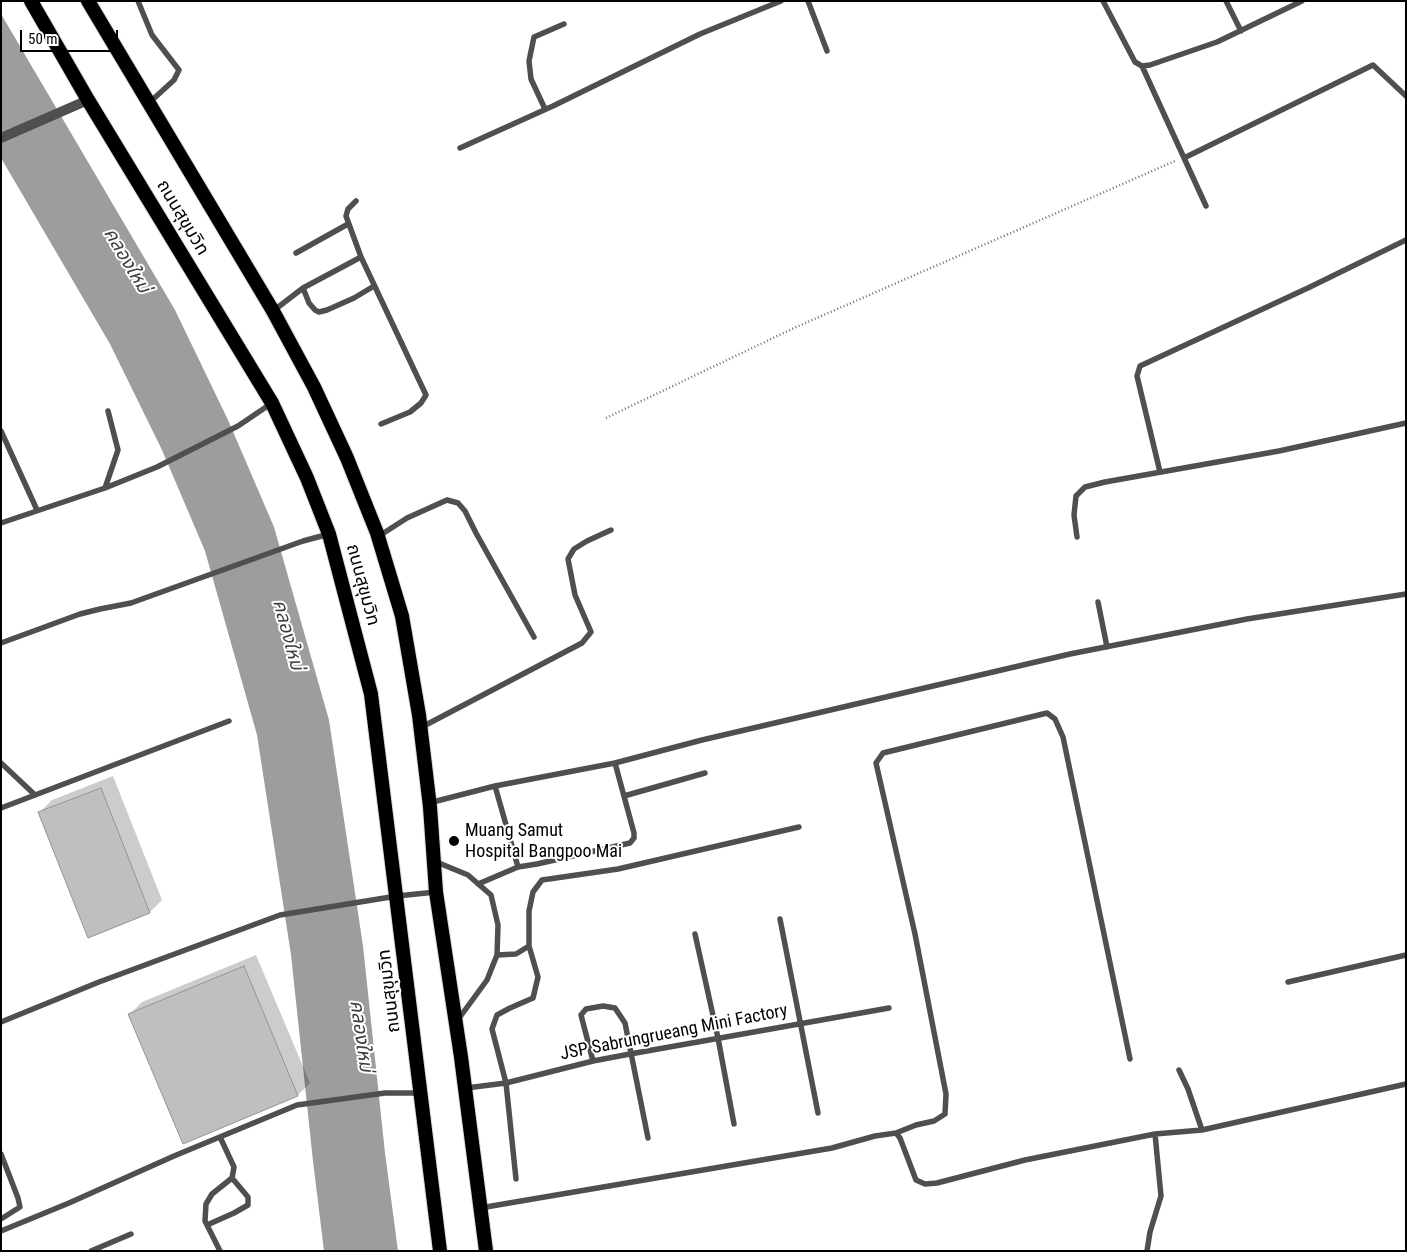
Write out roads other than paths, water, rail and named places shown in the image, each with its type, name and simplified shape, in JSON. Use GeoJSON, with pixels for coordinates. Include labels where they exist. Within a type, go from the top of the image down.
{"type":"FeatureCollection","features":[{"type":"Feature","properties":{"kind":"highway","name":"ถนนสุขุมวิท"},"geometry":{"type":"LineString","coordinates":[[31,1],[88,100],[272,403],[307,478],[329,534],[371,694],[440,1251]]}},
{"type":"Feature","properties":{"kind":"highway","name":"ถนนสุขุมวิท"},"geometry":{"type":"LineString","coordinates":[[88,1],[273,311],[322,404],[347,458],[378,537],[402,616],[420,728],[429,803],[436,892],[456,1022],[486,1251]]}},
{"type":"Feature","properties":{"kind":"street"},"geometry":{"type":"LineString","coordinates":[[1,138],[88,100]]}},
{"type":"Feature","properties":{"kind":"lane"},"geometry":{"type":"LineString","coordinates":[[138,1],[152,35],[179,70],[174,80],[148,104]]}},
{"type":"Feature","properties":{"kind":"lane"},"geometry":{"type":"LineString","coordinates":[[757,1],[761,9]]}},
{"type":"Feature","properties":{"kind":"lane"},"geometry":{"type":"LineString","coordinates":[[460,148],[545,110],[694,37],[781,1]]}},
{"type":"Feature","properties":{"kind":"lane"},"geometry":{"type":"LineString","coordinates":[[808,1],[827,51]]}},
{"type":"Feature","properties":{"kind":"lane"},"geometry":{"type":"LineString","coordinates":[[1103,1],[1135,62],[1142,66],[1206,206]]}},
{"type":"Feature","properties":{"kind":"lane"},"geometry":{"type":"LineString","coordinates":[[1226,1],[1241,31]]}},
{"type":"Feature","properties":{"kind":"lane"},"geometry":{"type":"LineString","coordinates":[[1142,66],[1217,42],[1302,1]]}},
{"type":"Feature","properties":{"kind":"lane"},"geometry":{"type":"LineString","coordinates":[[545,110],[531,79],[529,61],[534,36],[564,24]]}},
{"type":"Feature","properties":{"kind":"lane"},"geometry":{"type":"LineString","coordinates":[[1184,158],[1373,65],[1406,96]]}},
{"type":"Feature","properties":{"kind":"lane"},"geometry":{"type":"LineString","coordinates":[[356,201],[348,209],[346,216],[348,224],[374,286],[426,396],[410,412],[381,424]]}},
{"type":"Feature","properties":{"kind":"lane"},"geometry":{"type":"LineString","coordinates":[[296,252],[348,224]]}},
{"type":"Feature","properties":{"kind":"lane"},"geometry":{"type":"LineString","coordinates":[[1160,472],[1137,376],[1140,366],[1406,240]]}},
{"type":"Feature","properties":{"kind":"lane"},"geometry":{"type":"LineString","coordinates":[[273,311],[303,288],[361,257]]}},
{"type":"Feature","properties":{"kind":"lane"},"geometry":{"type":"LineString","coordinates":[[303,288],[309,303],[319,312],[354,298],[374,286]]}},
{"type":"Feature","properties":{"kind":"lane"},"geometry":{"type":"LineString","coordinates":[[1,523],[105,488],[157,468],[238,426],[272,403]]}},
{"type":"Feature","properties":{"kind":"lane"},"geometry":{"type":"LineString","coordinates":[[105,488],[118,450],[108,411]]}},
{"type":"Feature","properties":{"kind":"lane"},"geometry":{"type":"LineString","coordinates":[[1077,537],[1074,515],[1076,496],[1085,487],[1280,451],[1406,423]]}},
{"type":"Feature","properties":{"kind":"lane"},"geometry":{"type":"LineString","coordinates":[[1,430],[37,510]]}},
{"type":"Feature","properties":{"kind":"lane"},"geometry":{"type":"LineString","coordinates":[[378,537],[407,518],[447,500],[458,502],[466,511],[476,533],[534,637]]}},
{"type":"Feature","properties":{"kind":"lane"},"geometry":{"type":"LineString","coordinates":[[420,728],[582,643],[590,632],[575,594],[568,560],[574,549],[611,530]]}},
{"type":"Feature","properties":{"kind":"lane"},"geometry":{"type":"LineString","coordinates":[[1,643],[80,614],[131,603],[303,541],[329,534]]}},
{"type":"Feature","properties":{"kind":"lane"},"geometry":{"type":"LineString","coordinates":[[429,803],[495,786],[615,763],[702,740],[1070,654],[1247,619],[1406,594]]}},
{"type":"Feature","properties":{"kind":"lane"},"geometry":{"type":"LineString","coordinates":[[1098,602],[1107,647]]}},
{"type":"Feature","properties":{"kind":"lane"},"geometry":{"type":"LineString","coordinates":[[480,1208],[832,1148],[875,1136],[896,1133],[916,1125],[934,1121],[945,1114],[946,1094],[915,934],[876,763],[883,753],[1047,713],[1056,719],[1063,737],[1130,1059]]}},
{"type":"Feature","properties":{"kind":"lane"},"geometry":{"type":"LineString","coordinates":[[1,808],[229,720]]}},
{"type":"Feature","properties":{"kind":"lane"},"geometry":{"type":"LineString","coordinates":[[1,763],[35,795]]}},
{"type":"Feature","properties":{"kind":"lane"},"geometry":{"type":"LineString","coordinates":[[478,884],[518,867],[630,843],[634,838],[634,833],[615,763]]}},
{"type":"Feature","properties":{"kind":"lane"},"geometry":{"type":"LineString","coordinates":[[624,796],[705,773]]}},
{"type":"Feature","properties":{"kind":"lane"},"geometry":{"type":"LineString","coordinates":[[495,786],[518,867]]}},
{"type":"Feature","properties":{"kind":"lane"},"geometry":{"type":"LineString","coordinates":[[516,1179],[506,1083],[492,1029],[497,1015],[533,998],[538,976],[529,946],[529,911],[534,892],[542,880],[618,869],[799,827]]}},
{"type":"Feature","properties":{"kind":"lane"},"geometry":{"type":"LineString","coordinates":[[434,861],[468,875],[491,895],[498,925],[497,955],[487,980],[456,1022]]}},
{"type":"Feature","properties":{"kind":"lane"},"geometry":{"type":"LineString","coordinates":[[1,1022],[99,982],[280,915],[362,901],[436,892]]}},
{"type":"Feature","properties":{"kind":"lane"},"geometry":{"type":"LineString","coordinates":[[780,919],[818,1113]]}},
{"type":"Feature","properties":{"kind":"lane"},"geometry":{"type":"LineString","coordinates":[[695,934],[718,1038],[734,1124]]}},
{"type":"Feature","properties":{"kind":"lane"},"geometry":{"type":"LineString","coordinates":[[497,955],[516,954],[529,946]]}},
{"type":"Feature","properties":{"kind":"lane"},"geometry":{"type":"LineString","coordinates":[[1288,982],[1406,955]]}},
{"type":"Feature","properties":{"kind":"lane"},"geometry":{"type":"LineString","coordinates":[[593,1061],[581,1015],[586,1009],[603,1006],[615,1008],[625,1022],[648,1138]]}},
{"type":"Feature","properties":{"kind":"lane","name":"JSP Sabrungrueang Mini Factory"},"geometry":{"type":"LineString","coordinates":[[465,1088],[506,1083],[593,1061],[630,1054],[889,1008]]}},
{"type":"Feature","properties":{"kind":"lane"},"geometry":{"type":"LineString","coordinates":[[1179,1070],[1188,1089],[1202,1130]]}},
{"type":"Feature","properties":{"kind":"lane"},"geometry":{"type":"LineString","coordinates":[[896,1133],[900,1138],[916,1180],[925,1184],[937,1183],[1025,1160],[1155,1134],[1202,1130],[1406,1084]]}},
{"type":"Feature","properties":{"kind":"lane"},"geometry":{"type":"LineString","coordinates":[[1,1231],[297,1105],[385,1093],[421,1093]]}},
{"type":"Feature","properties":{"kind":"lane"},"geometry":{"type":"LineString","coordinates":[[1147,1251],[1150,1232],[1161,1196],[1155,1134]]}},
{"type":"Feature","properties":{"kind":"lane"},"geometry":{"type":"LineString","coordinates":[[220,1137],[234,1167],[232,1178],[212,1194],[206,1204],[204,1221],[220,1251]]}},
{"type":"Feature","properties":{"kind":"lane"},"geometry":{"type":"LineString","coordinates":[[1,1154],[20,1207],[1,1219]]}},
{"type":"Feature","properties":{"kind":"lane"},"geometry":{"type":"LineString","coordinates":[[207,1225],[248,1205],[248,1197],[232,1178]]}},
{"type":"Feature","properties":{"kind":"lane"},"geometry":{"type":"LineString","coordinates":[[91,1251],[131,1234]]}},
{"type":"Feature","properties":{"kind":"water","name":"คลองใหม่"},"geometry":{"type":"Polygon","coordinates":[[[1,14],[175,310],[228,420],[274,527],[329,720],[363,946],[385,1153],[398,1251],[324,1251],[291,955],[257,735],[205,551],[162,450],[110,344],[1,158],[1,14]]]}},
{"type":"Feature","properties":{"kind":"place","name":"Muang Samut Hospital Bangpoo Mai"},"geometry":{"type":"Point","coordinates":[454,841]}}]}
